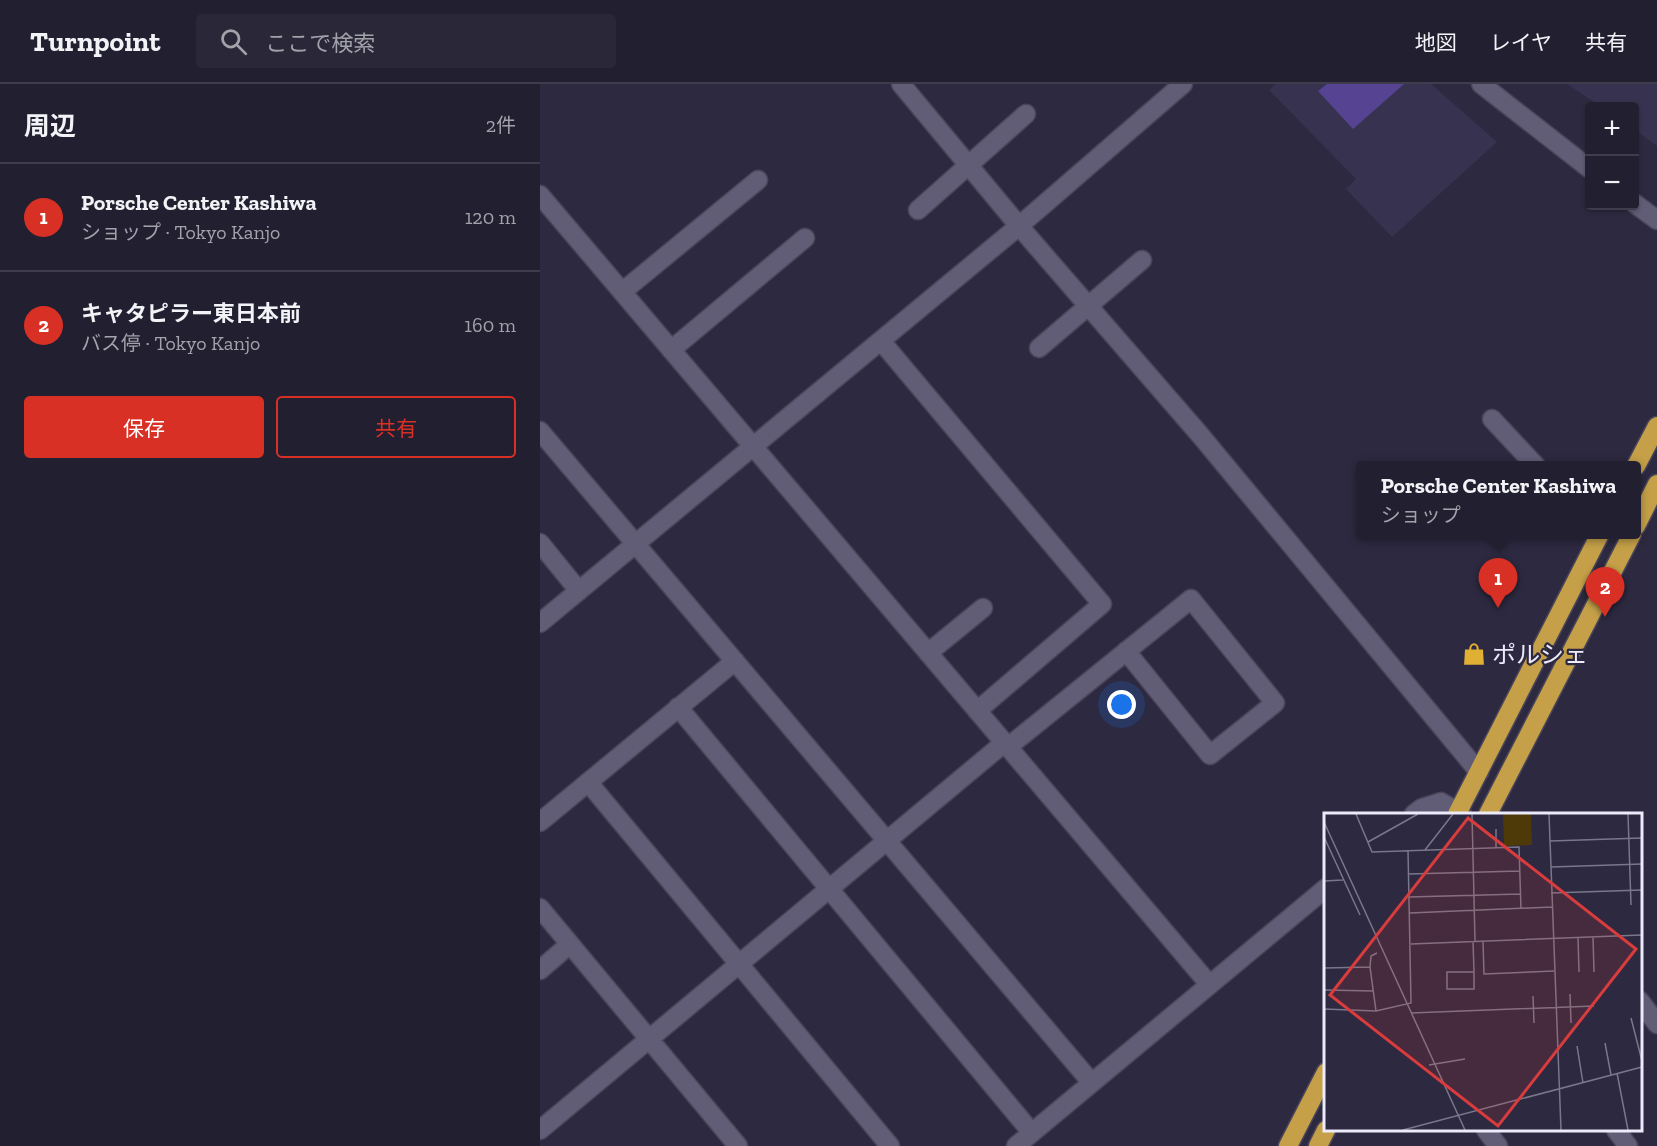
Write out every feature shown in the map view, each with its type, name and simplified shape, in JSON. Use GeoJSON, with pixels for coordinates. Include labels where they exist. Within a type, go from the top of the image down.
{"type":"FeatureCollection","features":[{"type":"Feature","properties":{"kind":"highway"},"geometry":{"type":"LineString","coordinates":[[1639,461],[1657,426]]}},
{"type":"Feature","properties":{"kind":"highway"},"geometry":{"type":"LineString","coordinates":[[1641,512],[1657,484]]}},
{"type":"Feature","properties":{"kind":"highway"},"geometry":{"type":"LineString","coordinates":[[1459,813],[1597,539]]}},
{"type":"Feature","properties":{"kind":"highway"},"geometry":{"type":"LineString","coordinates":[[1488,813],[1626,539]]}},
{"type":"Feature","properties":{"kind":"highway"},"geometry":{"type":"LineString","coordinates":[[1288,1146],[1324,1076]]}},
{"type":"Feature","properties":{"kind":"highway"},"geometry":{"type":"LineString","coordinates":[[1318,1146],[1326,1131]]}},
{"type":"Feature","properties":{"kind":"street"},"geometry":{"type":"LineString","coordinates":[[901,84],[1019,226],[1201,436],[1479,772]]}},
{"type":"Feature","properties":{"kind":"street"},"geometry":{"type":"LineString","coordinates":[[540,623],[1019,226],[1183,84]]}},
{"type":"Feature","properties":{"kind":"street"},"geometry":{"type":"LineString","coordinates":[[1481,84],[1585,165]]}},
{"type":"Feature","properties":{"kind":"street"},"geometry":{"type":"LineString","coordinates":[[918,210],[1026,114]]}},
{"type":"Feature","properties":{"kind":"street"},"geometry":{"type":"LineString","coordinates":[[622,292],[758,180]]}},
{"type":"Feature","properties":{"kind":"street"},"geometry":{"type":"LineString","coordinates":[[540,195],[1209,984]]}},
{"type":"Feature","properties":{"kind":"street"},"geometry":{"type":"LineString","coordinates":[[1639,206],[1657,220]]}},
{"type":"Feature","properties":{"kind":"street"},"geometry":{"type":"LineString","coordinates":[[671,350],[805,238]]}},
{"type":"Feature","properties":{"kind":"street"},"geometry":{"type":"LineString","coordinates":[[1039,348],[1142,260]]}},
{"type":"Feature","properties":{"kind":"street"},"geometry":{"type":"LineString","coordinates":[[881,341],[1102,604],[977,711]]}},
{"type":"Feature","properties":{"kind":"street"},"geometry":{"type":"LineString","coordinates":[[1492,419],[1532,461]]}},
{"type":"Feature","properties":{"kind":"street"},"geometry":{"type":"LineString","coordinates":[[540,430],[1091,1082]]}},
{"type":"Feature","properties":{"kind":"street"},"geometry":{"type":"LineString","coordinates":[[540,543],[579,591]]}},
{"type":"Feature","properties":{"kind":"street"},"geometry":{"type":"LineString","coordinates":[[540,1130],[887,841],[1191,599],[1275,703],[1210,755],[1126,651]]}},
{"type":"Feature","properties":{"kind":"street"},"geometry":{"type":"LineString","coordinates":[[928,653],[983,608]]}},
{"type":"Feature","properties":{"kind":"street"},"geometry":{"type":"LineString","coordinates":[[540,822],[735,661]]}},
{"type":"Feature","properties":{"kind":"street"},"geometry":{"type":"LineString","coordinates":[[678,707],[1032,1133]]}},
{"type":"Feature","properties":{"kind":"street"},"geometry":{"type":"LineString","coordinates":[[588,782],[890,1146]]}},
{"type":"Feature","properties":{"kind":"street"},"geometry":{"type":"LineString","coordinates":[[1415,813],[1422,808],[1441,802],[1458,813]]}},
{"type":"Feature","properties":{"kind":"street"},"geometry":{"type":"LineString","coordinates":[[1016,1146],[1324,890]]}},
{"type":"Feature","properties":{"kind":"street"},"geometry":{"type":"LineString","coordinates":[[540,908],[738,1146]]}},
{"type":"Feature","properties":{"kind":"street"},"geometry":{"type":"LineString","coordinates":[[540,970],[570,944]]}},
{"type":"Feature","properties":{"kind":"street"},"geometry":{"type":"LineString","coordinates":[[1642,1002],[1657,1023]]}},
{"type":"Feature","properties":{"kind":"street"},"geometry":{"type":"LineString","coordinates":[[1487,1131],[1498,1146]]}},
{"type":"Feature","properties":{"kind":"street"},"geometry":{"type":"LineString","coordinates":[[1617,1131],[1629,1146]]}},
{"type":"Feature","properties":{"kind":"shaded area"},"geometry":{"type":"Polygon","coordinates":[[[1276,84],[1431,84],[1497,142],[1392,237],[1346,189],[1356,179],[1269,90],[1276,84]]]}},
{"type":"Feature","properties":{"kind":"shaded area"},"geometry":{"type":"Polygon","coordinates":[[[1567,84],[1657,84],[1657,146],[1639,133],[1639,102],[1594,102],[1567,84]]]}},
{"type":"Feature","properties":{"kind":"building"},"geometry":{"type":"Polygon","coordinates":[[[1327,84],[1404,84],[1353,129],[1318,91],[1327,84]]]}},
{"type":"Feature","properties":{"kind":"place","name":"Porsche Center Kashiwa"},"geometry":{"type":"Point","coordinates":[1498,608]}},
{"type":"Feature","properties":{"kind":"place","name":"キャタピラー東日本前"},"geometry":{"type":"Point","coordinates":[1605,617]}},
{"type":"Feature","properties":{"kind":"place","name":"ポルシェ"},"geometry":{"type":"Point","coordinates":[1474,654]}}]}
